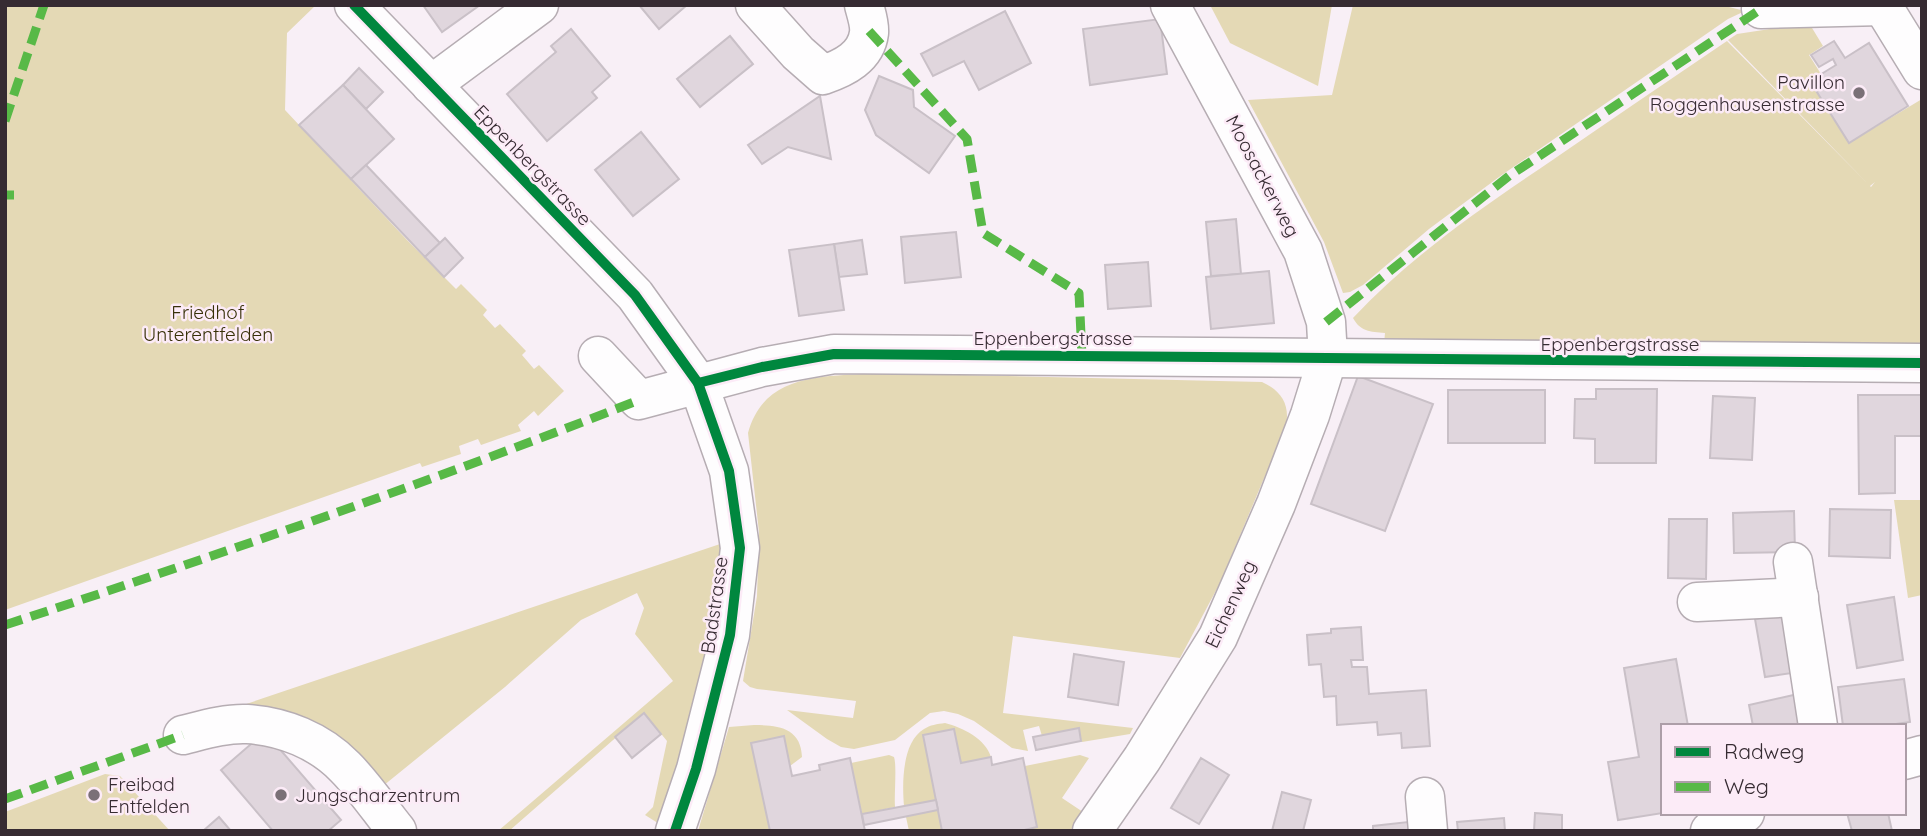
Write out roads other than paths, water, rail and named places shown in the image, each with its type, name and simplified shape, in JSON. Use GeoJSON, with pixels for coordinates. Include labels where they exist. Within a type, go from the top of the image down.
{"type":"FeatureCollection","features":[{"type":"Feature","properties":{"kind":"street","name":"Eppenbergstrasse"},"geometry":{"type":"LineString","coordinates":[[354,5],[635,295],[698,383],[762,367],[834,354],[1328,357],[1533,362],[1922,363]]}},
{"type":"Feature","properties":{"kind":"street"},"geometry":{"type":"LineString","coordinates":[[431,85],[539,5]]}},
{"type":"Feature","properties":{"kind":"street"},"geometry":{"type":"LineString","coordinates":[[755,5],[798,53],[823,75],[844,68],[863,50],[869,31],[864,5]]}},
{"type":"Feature","properties":{"kind":"street","name":"Moosackerweg"},"geometry":{"type":"LineString","coordinates":[[1170,5],[1303,251],[1326,323],[1328,357]]}},
{"type":"Feature","properties":{"kind":"street"},"geometry":{"type":"LineString","coordinates":[[1762,9],[1883,6],[1922,70]]}},
{"type":"Feature","properties":{"kind":"street"},"geometry":{"type":"LineString","coordinates":[[598,356],[639,400],[698,383]]}},
{"type":"Feature","properties":{"kind":"street","name":"Eichenweg"},"geometry":{"type":"LineString","coordinates":[[1092,831],[1142,759],[1218,637],[1276,504],[1310,415],[1328,357]]}},
{"type":"Feature","properties":{"kind":"street","name":"Badstrasse"},"geometry":{"type":"LineString","coordinates":[[675,831],[696,769],[730,635],[740,548],[729,471],[698,383]]}},
{"type":"Feature","properties":{"kind":"street"},"geometry":{"type":"LineString","coordinates":[[1697,602],[1796,579],[1818,724]]}},
{"type":"Feature","properties":{"kind":"street"},"geometry":{"type":"LineString","coordinates":[[183,735],[246,724],[278,729],[299,736],[326,751],[346,767],[397,831]]}},
{"type":"Feature","properties":{"kind":"street"},"geometry":{"type":"LineString","coordinates":[[1710,831],[1741,815]]}},
{"type":"Feature","properties":{"kind":"place","name":"Pavillon Roggenhausenstrasse"},"geometry":{"type":"Point","coordinates":[1859,93]}},
{"type":"Feature","properties":{"kind":"place","name":"Freibad Entfelden"},"geometry":{"type":"Point","coordinates":[94,795]}},
{"type":"Feature","properties":{"kind":"place","name":"Jungscharzentrum"},"geometry":{"type":"Point","coordinates":[281,795]}},
{"type":"Feature","properties":{"kind":"park label","name":"Friedhof Unterentfelden"},"geometry":{"type":"Point","coordinates":[208,323]}}]}
